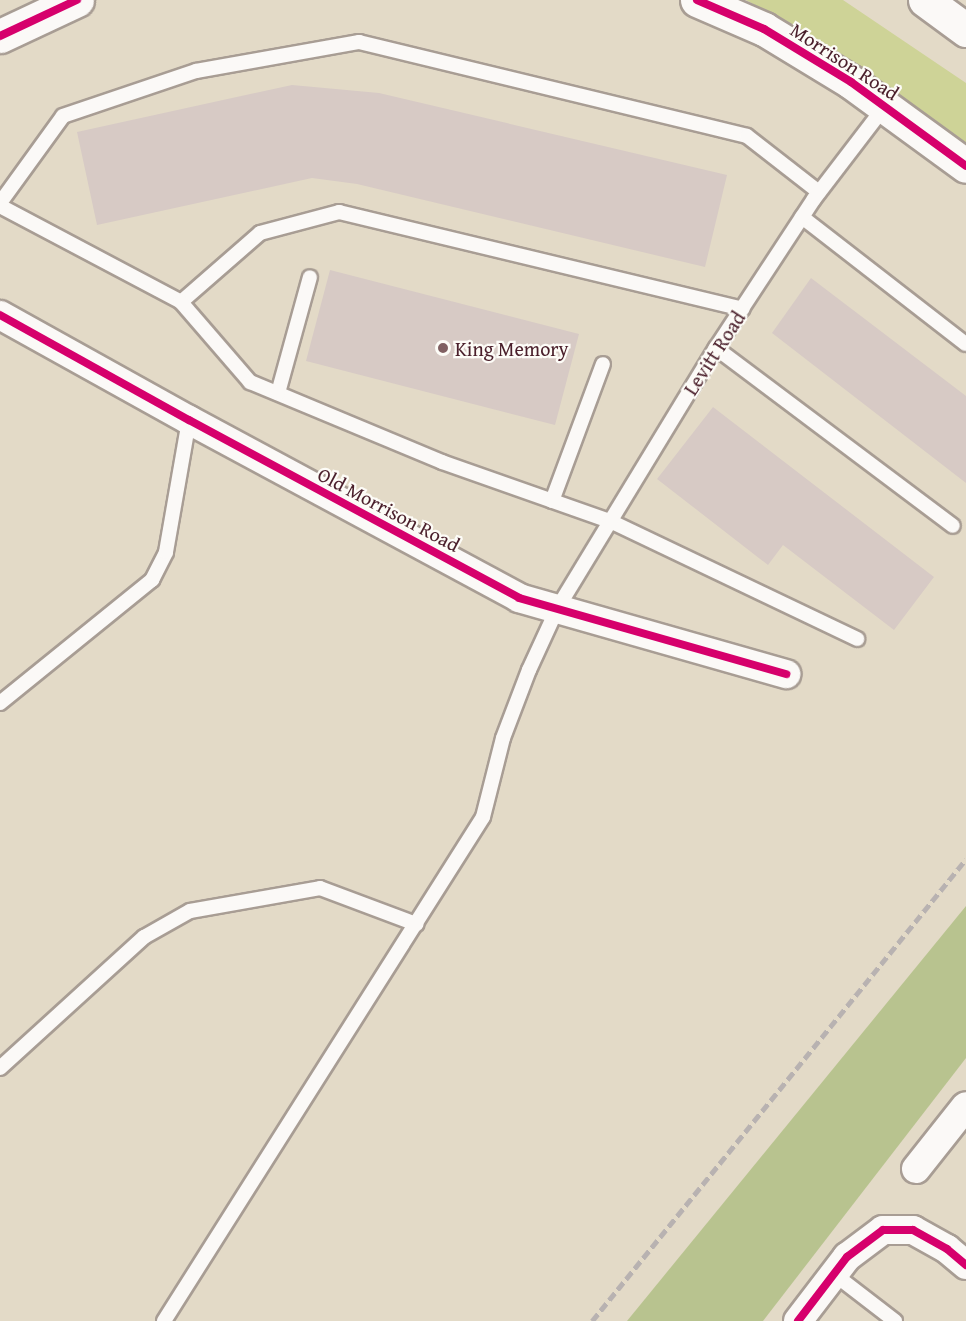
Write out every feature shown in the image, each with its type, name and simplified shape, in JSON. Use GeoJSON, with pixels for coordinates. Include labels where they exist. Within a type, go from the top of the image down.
{"type":"FeatureCollection","features":[{"type":"Feature","properties":{"kind":"main road"},"geometry":{"type":"LineString","coordinates":[[0,36],[77,0]]}},
{"type":"Feature","properties":{"kind":"main road","name":"Morrison Road"},"geometry":{"type":"LineString","coordinates":[[697,0],[764,28],[885,106],[966,166]]}},
{"type":"Feature","properties":{"kind":"main road"},"geometry":{"type":"LineString","coordinates":[[926,0],[966,30]]}},
{"type":"Feature","properties":{"kind":"street","name":"Old Morrison Road"},"geometry":{"type":"LineString","coordinates":[[0,315],[519,598],[786,674]]}},
{"type":"Feature","properties":{"kind":"street"},"geometry":{"type":"LineString","coordinates":[[916,1169],[966,1106]]}},
{"type":"Feature","properties":{"kind":"street"},"geometry":{"type":"LineString","coordinates":[[798,1321],[847,1257],[883,1230],[913,1230],[946,1249],[966,1265]]}},
{"type":"Feature","properties":{"kind":"lane"},"geometry":{"type":"LineString","coordinates":[[819,192],[747,136],[359,42],[196,71],[63,116],[0,205],[181,302],[250,382],[442,462],[610,521],[857,639]]}},
{"type":"Feature","properties":{"kind":"lane","name":"Levitt Road"},"geometry":{"type":"LineString","coordinates":[[164,1321],[483,817],[503,738],[529,670],[557,609],[716,348],[819,192],[885,106]]}},
{"type":"Feature","properties":{"kind":"lane"},"geometry":{"type":"LineString","coordinates":[[181,302],[260,233],[339,212],[742,309]]}},
{"type":"Feature","properties":{"kind":"lane"},"geometry":{"type":"LineString","coordinates":[[802,217],[966,344]]}},
{"type":"Feature","properties":{"kind":"lane"},"geometry":{"type":"LineString","coordinates":[[278,393],[310,277]]}},
{"type":"Feature","properties":{"kind":"lane"},"geometry":{"type":"LineString","coordinates":[[716,348],[953,526]]}},
{"type":"Feature","properties":{"kind":"lane"},"geometry":{"type":"LineString","coordinates":[[552,501],[603,364]]}},
{"type":"Feature","properties":{"kind":"lane"},"geometry":{"type":"LineString","coordinates":[[0,703],[152,580],[166,552],[189,420]]}},
{"type":"Feature","properties":{"kind":"lane"},"geometry":{"type":"LineString","coordinates":[[0,1068],[144,937],[190,911],[320,888],[416,924]]}},
{"type":"Feature","properties":{"kind":"lane"},"geometry":{"type":"LineString","coordinates":[[834,1274],[895,1321]]}},
{"type":"Feature","properties":{"kind":"green space"},"geometry":{"type":"Polygon","coordinates":[[[746,0],[843,0],[966,83],[966,143],[828,45],[746,0]]]}},
{"type":"Feature","properties":{"kind":"green space"},"geometry":{"type":"Polygon","coordinates":[[[966,906],[966,1058],[763,1321],[627,1321],[966,906]]]}},
{"type":"Feature","properties":{"kind":"building"},"geometry":{"type":"Polygon","coordinates":[[[292,85],[379,93],[727,175],[705,267],[357,184],[312,178],[97,225],[77,132],[292,85]]]}},
{"type":"Feature","properties":{"kind":"building","name":"King Memory"},"geometry":{"type":"Polygon","coordinates":[[[330,270],[579,334],[555,425],[306,361],[330,270]]]}},
{"type":"Feature","properties":{"kind":"building"},"geometry":{"type":"Polygon","coordinates":[[[811,278],[966,396],[966,483],[772,333],[811,278]]]}},
{"type":"Feature","properties":{"kind":"building"},"geometry":{"type":"Polygon","coordinates":[[[713,407],[934,577],[894,630],[783,545],[768,565],[657,479],[713,407]]]}},
{"type":"Feature","properties":{"kind":"railway"},"geometry":{"type":"LineString","coordinates":[[592,1321],[966,859]]}},
{"type":"Feature","properties":{"kind":"cycle path"},"geometry":{"type":"LineString","coordinates":[[0,36],[77,0]]}},
{"type":"Feature","properties":{"kind":"cycle path"},"geometry":{"type":"LineString","coordinates":[[697,0],[764,29],[851,82],[966,166]]}},
{"type":"Feature","properties":{"kind":"cycle path"},"geometry":{"type":"LineString","coordinates":[[0,315],[519,598],[786,674]]}},
{"type":"Feature","properties":{"kind":"cycle path"},"geometry":{"type":"LineString","coordinates":[[798,1321],[847,1257],[883,1230],[913,1230],[947,1249],[966,1265]]}},
{"type":"Feature","properties":{"kind":"place","name":"King Memory"},"geometry":{"type":"Point","coordinates":[443,348]}}]}
